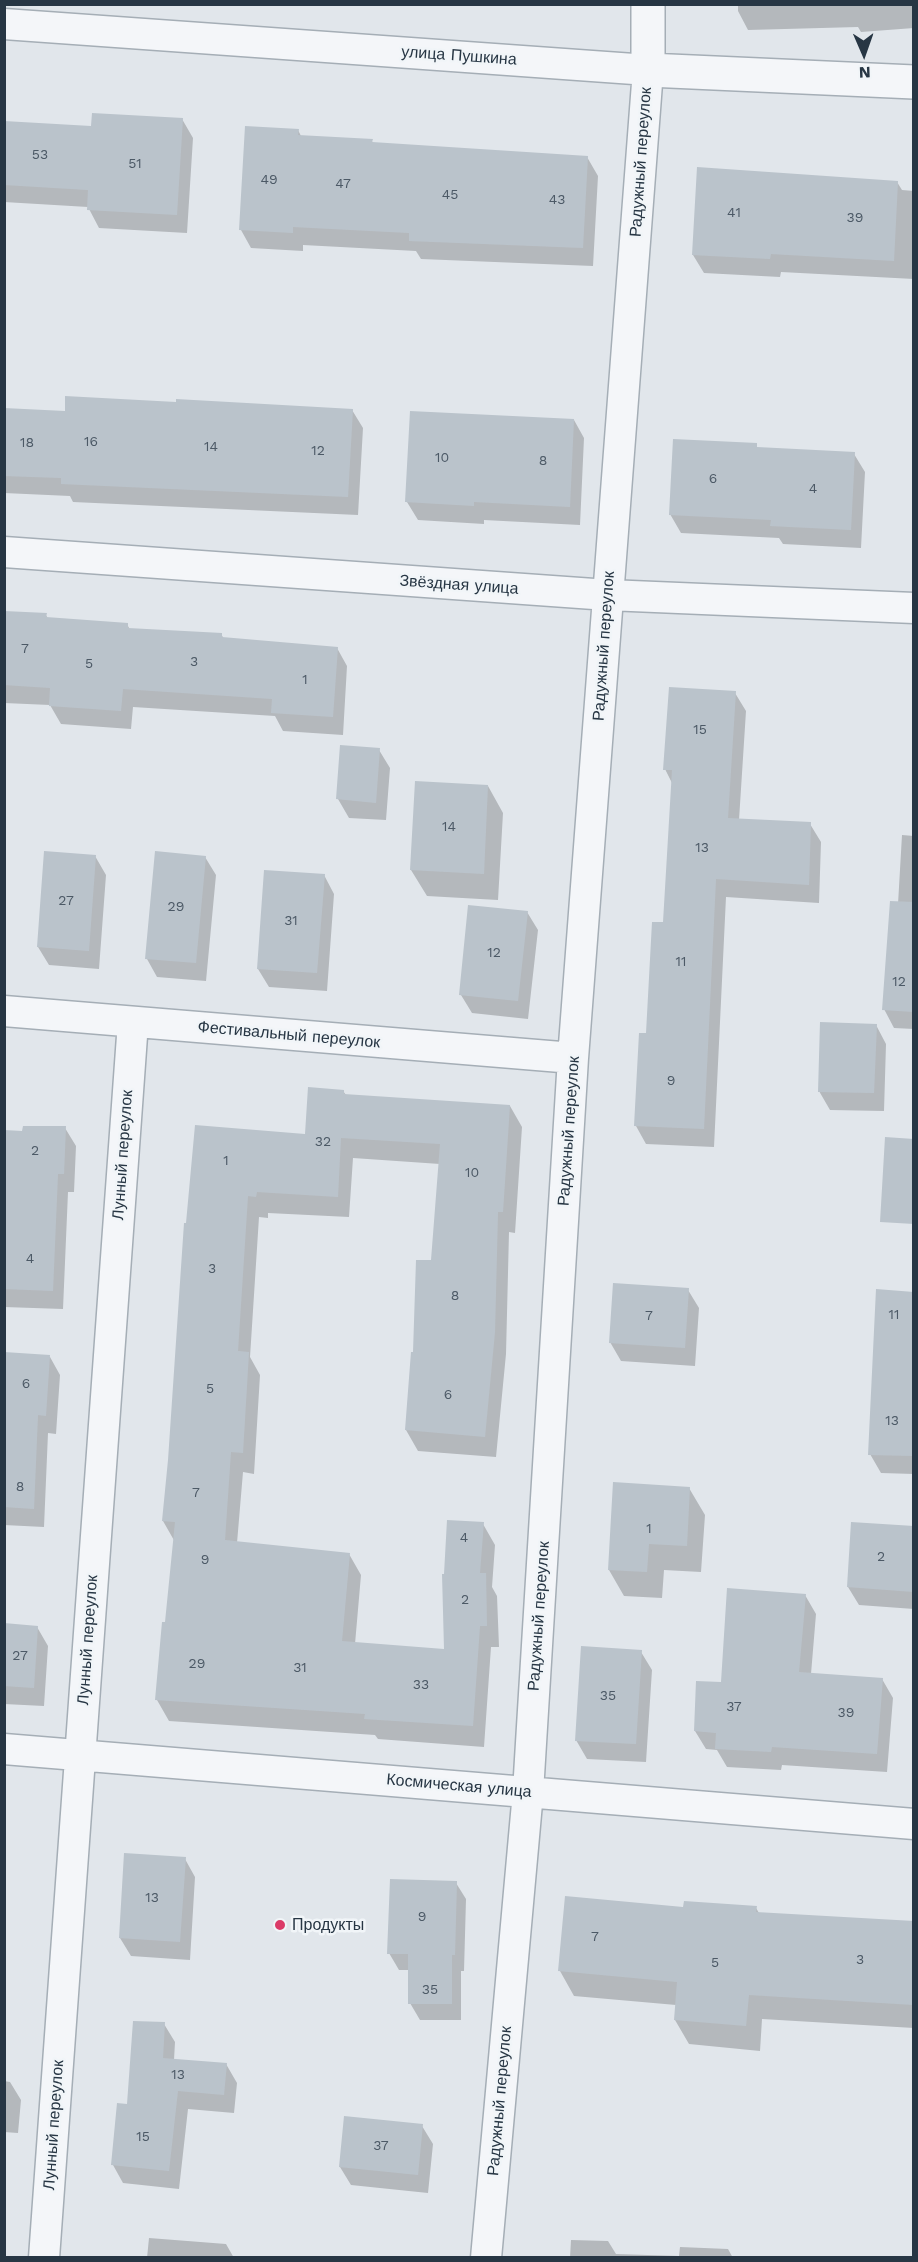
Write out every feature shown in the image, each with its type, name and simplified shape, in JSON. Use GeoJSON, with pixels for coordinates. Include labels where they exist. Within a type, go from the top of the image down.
{"type":"FeatureCollection","features":[{"type":"Feature","properties":{"kind":"street","name":"Радужный переулок"},"geometry":{"type":"LineString","coordinates":[[486,2258],[528,1792],[573,1058],[648,70],[648,4]]}},
{"type":"Feature","properties":{"kind":"street","name":"улица Пушкина"},"geometry":{"type":"LineString","coordinates":[[4,24],[648,70],[914,82]]}},
{"type":"Feature","properties":{"kind":"street","name":"Звёздная улица"},"geometry":{"type":"LineString","coordinates":[[4,552],[608,595],[914,608]]}},
{"type":"Feature","properties":{"kind":"street","name":"Фестивальный переулок"},"geometry":{"type":"LineString","coordinates":[[4,1011],[573,1058]]}},
{"type":"Feature","properties":{"kind":"street","name":"Лунный переулок"},"geometry":{"type":"LineString","coordinates":[[44,2258],[133,1023]]}},
{"type":"Feature","properties":{"kind":"street","name":"Космическая улица"},"geometry":{"type":"LineString","coordinates":[[4,1749],[914,1824]]}},
{"type":"Feature","properties":{"kind":"building"},"geometry":{"type":"Polygon","coordinates":[[[92,113],[183,118],[177,215],[87,210],[88,190],[4,185],[4,121],[91,126],[92,113]]]}},
{"type":"Feature","properties":{"kind":"building"},"geometry":{"type":"Polygon","coordinates":[[[245,126],[299,129],[298,135],[373,139],[372,142],[588,156],[583,248],[409,241],[409,233],[293,227],[293,233],[239,230],[245,126]]]}},
{"type":"Feature","properties":{"kind":"building"},"geometry":{"type":"Polygon","coordinates":[[[697,167],[898,181],[894,261],[771,254],[770,259],[692,255],[697,167]]]}},
{"type":"Feature","properties":{"kind":"building"},"geometry":{"type":"Polygon","coordinates":[[[65,396],[176,402],[176,399],[353,409],[348,497],[61,484],[61,478],[4,476],[4,408],[65,411],[65,396]]]}},
{"type":"Feature","properties":{"kind":"building"},"geometry":{"type":"Polygon","coordinates":[[[410,411],[574,419],[570,507],[474,502],[474,506],[405,502],[410,411]]]}},
{"type":"Feature","properties":{"kind":"building"},"geometry":{"type":"Polygon","coordinates":[[[673,439],[757,443],[757,447],[855,452],[851,530],[770,526],[771,520],[669,515],[673,439]]]}},
{"type":"Feature","properties":{"kind":"building"},"geometry":{"type":"Polygon","coordinates":[[[4,611],[47,613],[46,617],[128,623],[128,628],[222,633],[222,637],[338,647],[333,717],[271,713],[272,699],[123,689],[121,711],[49,706],[50,688],[4,685],[4,611]]]}},
{"type":"Feature","properties":{"kind":"building"},"geometry":{"type":"Polygon","coordinates":[[[669,687],[736,691],[728,818],[811,822],[809,885],[716,879],[704,1129],[634,1126],[639,1033],[646,1033],[652,922],[663,922],[672,770],[663,770],[669,687]]]}},
{"type":"Feature","properties":{"kind":"building"},"geometry":{"type":"Polygon","coordinates":[[[340,745],[380,748],[376,803],[336,799],[340,745]]]}},
{"type":"Feature","properties":{"kind":"building"},"geometry":{"type":"Polygon","coordinates":[[[415,781],[488,785],[484,874],[410,870],[415,781]]]}},
{"type":"Feature","properties":{"kind":"building"},"geometry":{"type":"Polygon","coordinates":[[[44,851],[96,855],[89,951],[37,947],[44,851]]]}},
{"type":"Feature","properties":{"kind":"building"},"geometry":{"type":"Polygon","coordinates":[[[155,851],[206,856],[196,963],[145,959],[155,851]]]}},
{"type":"Feature","properties":{"kind":"building"},"geometry":{"type":"Polygon","coordinates":[[[264,870],[325,874],[317,973],[257,969],[264,870]]]}},
{"type":"Feature","properties":{"kind":"building"},"geometry":{"type":"Polygon","coordinates":[[[890,901],[914,902],[914,1012],[882,1010],[890,901]]]}},
{"type":"Feature","properties":{"kind":"building"},"geometry":{"type":"Polygon","coordinates":[[[468,905],[528,911],[518,1001],[459,995],[468,905]]]}},
{"type":"Feature","properties":{"kind":"building"},"geometry":{"type":"Polygon","coordinates":[[[820,1022],[877,1024],[874,1093],[818,1092],[820,1022]]]}},
{"type":"Feature","properties":{"kind":"building"},"geometry":{"type":"Polygon","coordinates":[[[308,1087],[344,1090],[344,1094],[510,1105],[503,1212],[498,1212],[495,1332],[485,1437],[405,1430],[411,1352],[413,1352],[416,1260],[431,1260],[440,1144],[341,1138],[338,1197],[257,1192],[256,1197],[248,1196],[238,1351],[249,1352],[243,1453],[231,1452],[225,1540],[350,1553],[342,1641],[444,1649],[442,1574],[444,1574],[447,1520],[484,1522],[480,1573],[486,1573],[487,1626],[480,1626],[473,1726],[364,1719],[365,1714],[155,1700],[175,1522],[162,1521],[184,1223],[186,1223],[195,1125],[305,1134],[308,1087]]]}},
{"type":"Feature","properties":{"kind":"building"},"geometry":{"type":"Polygon","coordinates":[[[23,1126],[66,1126],[64,1174],[58,1174],[53,1291],[4,1289],[4,1130],[22,1131],[23,1126]]]}},
{"type":"Feature","properties":{"kind":"building"},"geometry":{"type":"Polygon","coordinates":[[[885,1137],[914,1139],[914,1224],[880,1222],[885,1137]]]}},
{"type":"Feature","properties":{"kind":"building"},"geometry":{"type":"Polygon","coordinates":[[[613,1283],[689,1288],[685,1348],[609,1343],[613,1283]]]}},
{"type":"Feature","properties":{"kind":"building"},"geometry":{"type":"Polygon","coordinates":[[[876,1289],[914,1292],[914,1456],[868,1455],[876,1289]]]}},
{"type":"Feature","properties":{"kind":"building"},"geometry":{"type":"Polygon","coordinates":[[[4,1352],[50,1355],[46,1416],[38,1415],[34,1509],[4,1507],[4,1352]]]}},
{"type":"Feature","properties":{"kind":"building"},"geometry":{"type":"Polygon","coordinates":[[[613,1482],[690,1487],[687,1546],[649,1544],[647,1572],[608,1570],[613,1482]]]}},
{"type":"Feature","properties":{"kind":"building"},"geometry":{"type":"Polygon","coordinates":[[[851,1522],[914,1526],[914,1592],[847,1587],[851,1522]]]}},
{"type":"Feature","properties":{"kind":"building"},"geometry":{"type":"Polygon","coordinates":[[[727,1588],[806,1594],[799,1672],[883,1678],[877,1754],[772,1747],[771,1752],[715,1749],[716,1733],[694,1731],[696,1681],[721,1682],[727,1588]]]}},
{"type":"Feature","properties":{"kind":"building"},"geometry":{"type":"Polygon","coordinates":[[[4,1623],[38,1626],[34,1688],[4,1686],[4,1623]]]}},
{"type":"Feature","properties":{"kind":"building"},"geometry":{"type":"Polygon","coordinates":[[[581,1646],[642,1650],[636,1744],[575,1741],[581,1646]]]}},
{"type":"Feature","properties":{"kind":"building"},"geometry":{"type":"Polygon","coordinates":[[[124,1853],[186,1857],[180,1942],[119,1938],[124,1853]]]}},
{"type":"Feature","properties":{"kind":"building"},"geometry":{"type":"Polygon","coordinates":[[[390,1879],[457,1881],[455,1955],[452,1955],[452,2004],[408,2004],[408,1954],[387,1954],[390,1879]]]}},
{"type":"Feature","properties":{"kind":"building"},"geometry":{"type":"Polygon","coordinates":[[[565,1896],[683,1907],[684,1901],[757,1906],[756,1912],[914,1921],[914,2005],[749,1995],[746,2026],[674,2020],[677,1982],[558,1971],[565,1896]]]}},
{"type":"Feature","properties":{"kind":"building"},"geometry":{"type":"Polygon","coordinates":[[[133,2021],[165,2022],[163,2058],[227,2063],[224,2095],[178,2091],[169,2171],[111,2165],[117,2103],[127,2104],[133,2021]]]}},
{"type":"Feature","properties":{"kind":"building"},"geometry":{"type":"Polygon","coordinates":[[[344,2116],[423,2124],[418,2175],[339,2167],[344,2116]]]}},
{"type":"Feature","properties":{"kind":"place","name":"Продукты"},"geometry":{"type":"Point","coordinates":[280,1925]}}]}
